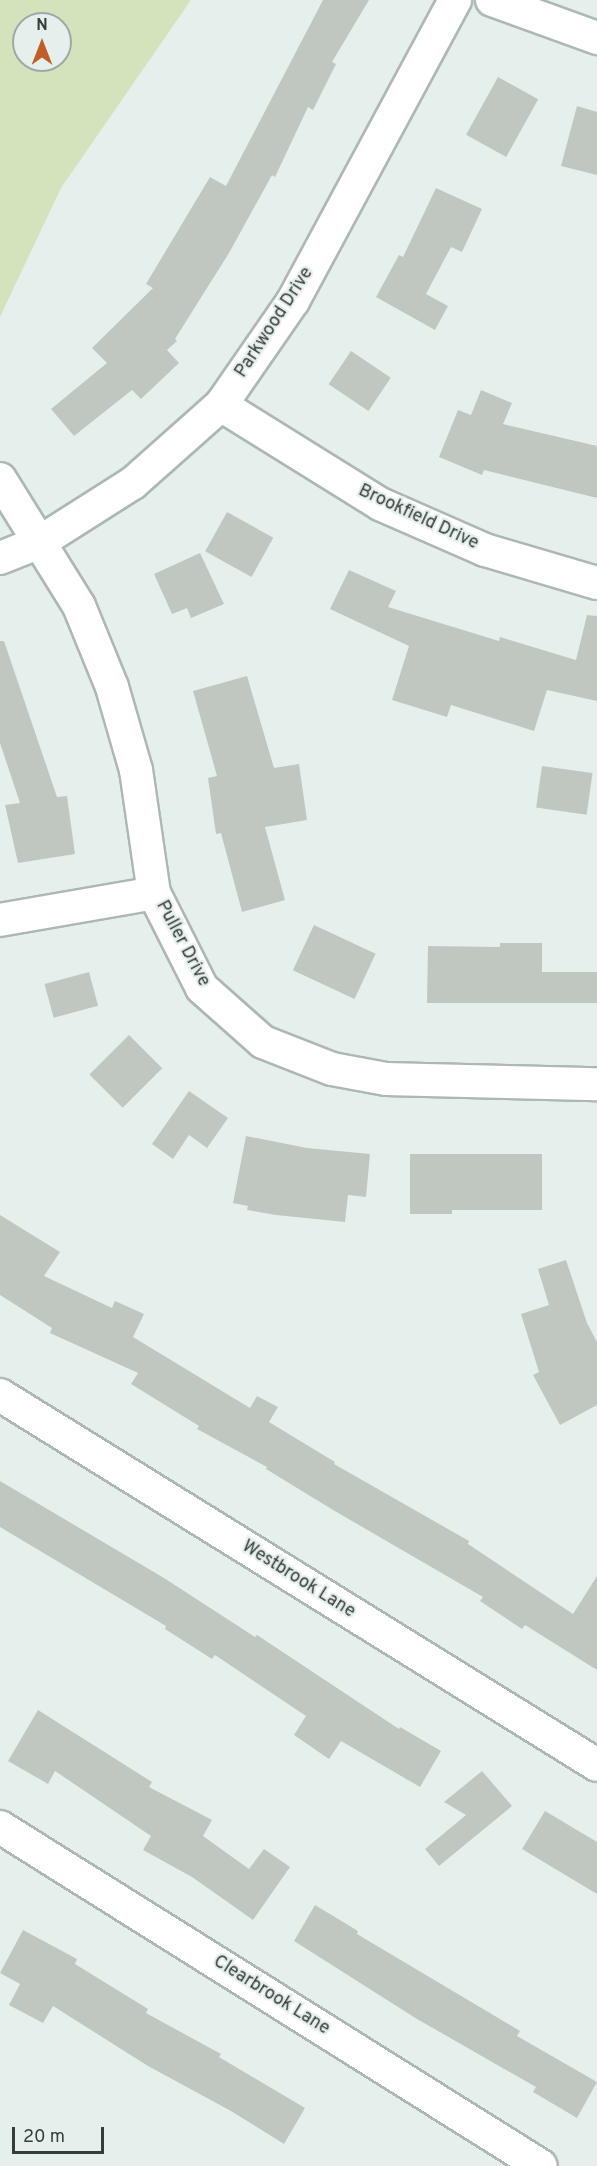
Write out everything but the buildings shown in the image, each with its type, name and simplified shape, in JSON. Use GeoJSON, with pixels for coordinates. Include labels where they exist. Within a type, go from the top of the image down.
{"type":"FeatureCollection","features":[{"type":"Feature","properties":{"kind":"street","name":"Parkwood Drive"},"geometry":{"type":"LineString","coordinates":[[0,558],[40,542],[134,483],[220,405],[293,301],[455,0]]}},
{"type":"Feature","properties":{"kind":"street"},"geometry":{"type":"LineString","coordinates":[[492,0],[597,38]]}},
{"type":"Feature","properties":{"kind":"street","name":"Brookfield Drive"},"geometry":{"type":"LineString","coordinates":[[220,405],[380,504],[485,550],[597,583]]}},
{"type":"Feature","properties":{"kind":"street","name":"Puller Drive"},"geometry":{"type":"LineString","coordinates":[[0,479],[79,606],[112,687],[136,770],[154,893],[202,988],[263,1042],[332,1069],[386,1079],[597,1084]]}},
{"type":"Feature","properties":{"kind":"street"},"geometry":{"type":"LineString","coordinates":[[0,920],[154,893]]}},
{"type":"Feature","properties":{"kind":"street","name":"Westbrook Lane"},"geometry":{"type":"LineString","coordinates":[[0,1395],[597,1765]]}},
{"type":"Feature","properties":{"kind":"street","name":"Clearbrook Lane"},"geometry":{"type":"LineString","coordinates":[[0,1827],[541,2166]]}},
{"type":"Feature","properties":{"kind":"green space"},"geometry":{"type":"Polygon","coordinates":[[[0,0],[191,0],[61,188],[0,317],[0,0]]]}}]}
